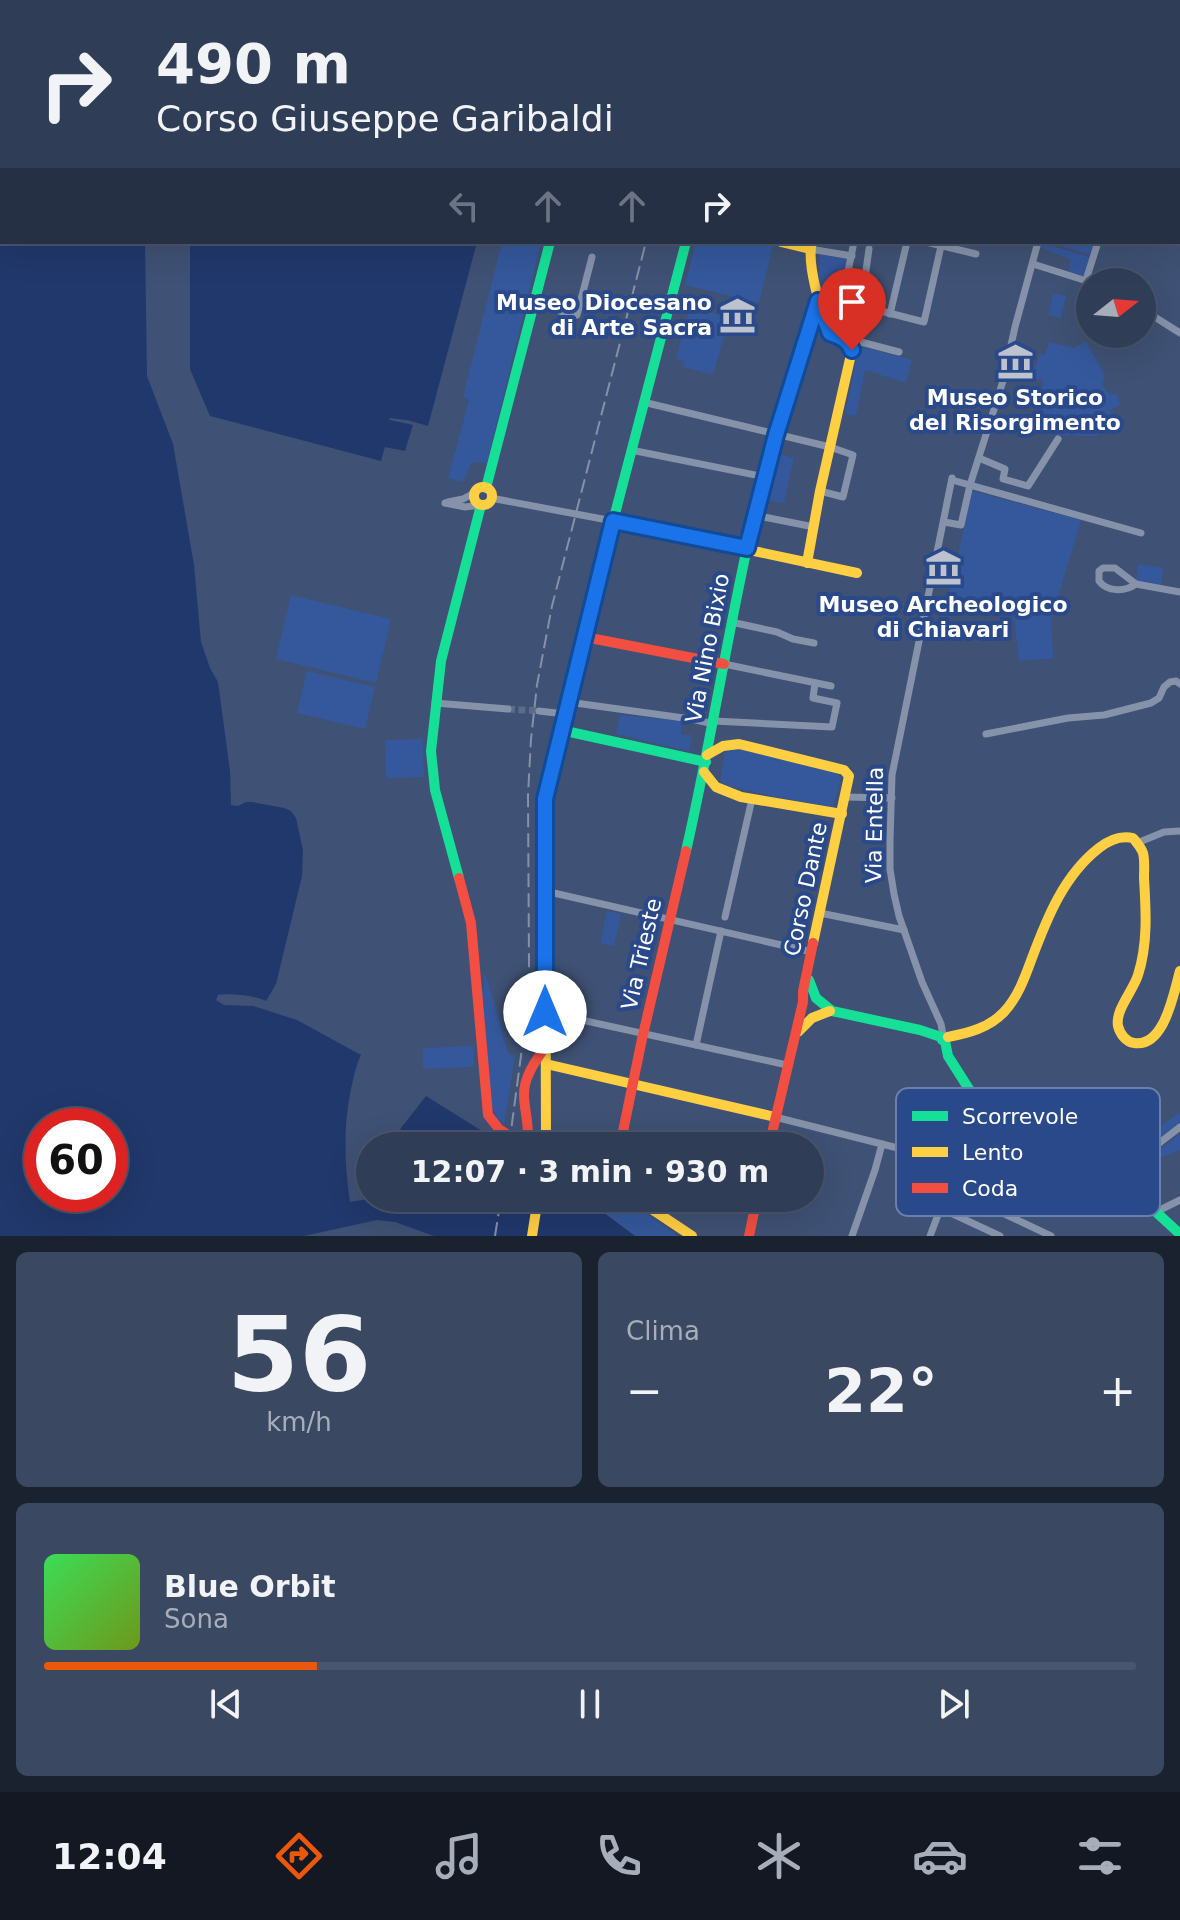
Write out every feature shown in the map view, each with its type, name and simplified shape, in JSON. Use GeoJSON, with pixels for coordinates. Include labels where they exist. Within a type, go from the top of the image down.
{"type":"FeatureCollection","features":[{"type":"Feature","properties":{"kind":"street"},"geometry":{"type":"LineString","coordinates":[[481,505],[475,500],[485,493],[549,244]]}},
{"type":"Feature","properties":{"kind":"street"},"geometry":{"type":"LineString","coordinates":[[546,1132],[545,799],[685,244]]}},
{"type":"Feature","properties":{"kind":"street"},"geometry":{"type":"LineString","coordinates":[[854,244],[842,301],[924,322],[941,246]]}},
{"type":"Feature","properties":{"kind":"street"},"geometry":{"type":"LineString","coordinates":[[890,314],[907,244]]}},
{"type":"Feature","properties":{"kind":"street"},"geometry":{"type":"LineString","coordinates":[[934,244],[976,254]]}},
{"type":"Feature","properties":{"kind":"street"},"geometry":{"type":"LineString","coordinates":[[944,522],[961,525],[970,485],[1003,381],[1038,244]]}},
{"type":"Feature","properties":{"kind":"street"},"geometry":{"type":"LineString","coordinates":[[1091,268],[1097,244]]}},
{"type":"Feature","properties":{"kind":"street"},"geometry":{"type":"LineString","coordinates":[[852,256],[811,246],[818,301],[830,333],[845,339],[852,350]]}},
{"type":"Feature","properties":{"kind":"street"},"geometry":{"type":"LineString","coordinates":[[861,306],[869,249]]}},
{"type":"Feature","properties":{"kind":"street"},"geometry":{"type":"LineString","coordinates":[[533,305],[577,315],[592,257]]}},
{"type":"Feature","properties":{"kind":"street"},"geometry":{"type":"LineString","coordinates":[[1033,264],[1076,277]]}},
{"type":"Feature","properties":{"kind":"street"},"geometry":{"type":"LineString","coordinates":[[747,548],[776,435],[818,301]]}},
{"type":"Feature","properties":{"kind":"street"},"geometry":{"type":"LineString","coordinates":[[1156,318],[1180,333]]}},
{"type":"Feature","properties":{"kind":"street"},"geometry":{"type":"LineString","coordinates":[[807,563],[852,350],[861,342],[899,352]]}},
{"type":"Feature","properties":{"kind":"street"},"geometry":{"type":"LineString","coordinates":[[643,402],[853,455],[843,497],[820,491]]}},
{"type":"Feature","properties":{"kind":"street"},"geometry":{"type":"LineString","coordinates":[[979,458],[1005,469],[1003,479],[1028,486],[1058,439]]}},
{"type":"Feature","properties":{"kind":"street"},"geometry":{"type":"LineString","coordinates":[[631,450],[765,477]]}},
{"type":"Feature","properties":{"kind":"street","name":"Via Entella"},"geometry":{"type":"LineString","coordinates":[[968,1088],[948,1056],[941,1024],[913,960],[890,869],[892,775],[932,573],[952,479],[970,485]]}},
{"type":"Feature","properties":{"kind":"street"},"geometry":{"type":"LineString","coordinates":[[970,485],[1141,533]]}},
{"type":"Feature","properties":{"kind":"street"},"geometry":{"type":"LineString","coordinates":[[481,505],[465,507],[445,503],[485,493],[857,573]]}},
{"type":"Feature","properties":{"kind":"street"},"geometry":{"type":"LineString","coordinates":[[481,505],[441,661],[431,751],[435,790],[472,936],[488,1115],[502,1132]]}},
{"type":"Feature","properties":{"kind":"street"},"geometry":{"type":"LineString","coordinates":[[754,515],[814,527]]}},
{"type":"Feature","properties":{"kind":"street","name":"Via Nino Bixio"},"geometry":{"type":"LineString","coordinates":[[706,763],[747,548]]}},
{"type":"Feature","properties":{"kind":"street"},"geometry":{"type":"LineString","coordinates":[[1136,584],[1123,590],[1104,587],[1099,581],[1099,571],[1115,568],[1136,584],[1180,592]]}},
{"type":"Feature","properties":{"kind":"street"},"geometry":{"type":"LineString","coordinates":[[731,622],[814,643]]}},
{"type":"Feature","properties":{"kind":"street"},"geometry":{"type":"LineString","coordinates":[[585,637],[831,686]]}},
{"type":"Feature","properties":{"kind":"street"},"geometry":{"type":"LineString","coordinates":[[986,734],[1068,718],[1104,715],[1151,703],[1159,698],[1170,682],[1180,684]]}},
{"type":"Feature","properties":{"kind":"street"},"geometry":{"type":"LineString","coordinates":[[568,702],[714,722],[832,727],[837,703],[813,698],[815,683]]}},
{"type":"Feature","properties":{"kind":"street"},"geometry":{"type":"LineString","coordinates":[[435,703],[508,709]]}},
{"type":"Feature","properties":{"kind":"street"},"geometry":{"type":"LineString","coordinates":[[539,711],[565,714]]}},
{"type":"Feature","properties":{"kind":"street"},"geometry":{"type":"LineString","coordinates":[[561,730],[706,763]]}},
{"type":"Feature","properties":{"kind":"street"},"geometry":{"type":"LineString","coordinates":[[706,763],[723,746],[739,744],[844,770],[849,776],[845,797],[892,798]]}},
{"type":"Feature","properties":{"kind":"street"},"geometry":{"type":"LineString","coordinates":[[706,763],[715,787],[727,793],[842,814]]}},
{"type":"Feature","properties":{"kind":"street","name":"Via Trieste"},"geometry":{"type":"LineString","coordinates":[[623,1132],[706,763]]}},
{"type":"Feature","properties":{"kind":"street","name":"Corso Dante"},"geometry":{"type":"LineString","coordinates":[[812,1007],[807,972],[845,797]]}},
{"type":"Feature","properties":{"kind":"street"},"geometry":{"type":"LineString","coordinates":[[725,917],[752,799]]}},
{"type":"Feature","properties":{"kind":"street"},"geometry":{"type":"LineString","coordinates":[[1137,843],[1164,832],[1180,831]]}},
{"type":"Feature","properties":{"kind":"street"},"geometry":{"type":"LineString","coordinates":[[772,1132],[793,1040],[812,1007],[944,1038],[982,1028],[1009,1006],[1063,889],[1078,866],[1117,836],[1131,837],[1142,851],[1146,903],[1142,963],[1137,981],[1118,1019],[1119,1031],[1124,1038],[1131,1043],[1140,1043],[1163,1026],[1180,971]]}},
{"type":"Feature","properties":{"kind":"street"},"geometry":{"type":"LineString","coordinates":[[545,891],[812,952]]}},
{"type":"Feature","properties":{"kind":"street"},"geometry":{"type":"LineString","coordinates":[[820,913],[904,930]]}},
{"type":"Feature","properties":{"kind":"street"},"geometry":{"type":"LineString","coordinates":[[696,1045],[721,931]]}},
{"type":"Feature","properties":{"kind":"street"},"geometry":{"type":"LineString","coordinates":[[545,1012],[787,1065]]}},
{"type":"Feature","properties":{"kind":"street"},"geometry":{"type":"LineString","coordinates":[[528,1132],[525,1084],[546,1046]]}},
{"type":"Feature","properties":{"kind":"street"},"geometry":{"type":"LineString","coordinates":[[546,1064],[896,1148]]}},
{"type":"Feature","properties":{"kind":"street"},"geometry":{"type":"LineString","coordinates":[[525,1103],[532,1085],[546,1082]]}},
{"type":"Feature","properties":{"kind":"street"},"geometry":{"type":"LineString","coordinates":[[1160,1142],[1180,1127]]}},
{"type":"Feature","properties":{"kind":"street"},"geometry":{"type":"LineString","coordinates":[[852,1236],[882,1144]]}},
{"type":"Feature","properties":{"kind":"street"},"geometry":{"type":"LineString","coordinates":[[1160,1210],[1180,1200]]}},
{"type":"Feature","properties":{"kind":"street"},"geometry":{"type":"LineString","coordinates":[[533,1232],[536,1212]]}},
{"type":"Feature","properties":{"kind":"street"},"geometry":{"type":"LineString","coordinates":[[656,1212],[692,1236]]}},
{"type":"Feature","properties":{"kind":"street"},"geometry":{"type":"LineString","coordinates":[[749,1236],[754,1212]]}},
{"type":"Feature","properties":{"kind":"street"},"geometry":{"type":"LineString","coordinates":[[930,1236],[937,1216]]}},
{"type":"Feature","properties":{"kind":"street"},"geometry":{"type":"LineString","coordinates":[[957,1216],[1000,1236]]}},
{"type":"Feature","properties":{"kind":"street"},"geometry":{"type":"LineString","coordinates":[[1009,1216],[1051,1236]]}},
{"type":"Feature","properties":{"kind":"street"},"geometry":{"type":"LineString","coordinates":[[1160,1216],[1180,1234]]}},
{"type":"Feature","properties":{"kind":"shaded area"},"geometry":{"type":"Polygon","coordinates":[[[0,244],[145,244],[147,376],[173,444],[194,565],[201,642],[218,682],[230,771],[231,805],[252,802],[291,811],[296,818],[303,850],[302,876],[276,984],[266,1001],[228,994],[218,995],[216,1000],[224,1005],[253,1006],[297,1020],[361,1055],[355,1070],[346,1126],[350,1202],[356,1201],[356,1212],[603,1212],[635,1236],[434,1236],[395,1222],[377,1220],[304,1236],[0,1236],[0,244]]]}},
{"type":"Feature","properties":{"kind":"shaded area"},"geometry":{"type":"Polygon","coordinates":[[[190,244],[476,244],[428,426],[389,418],[413,425],[405,451],[385,447],[381,461],[210,416],[190,369],[190,244]]]}},
{"type":"Feature","properties":{"kind":"shaded area"},"geometry":{"type":"Polygon","coordinates":[[[501,244],[541,244],[487,463],[472,462],[463,482],[448,478],[469,400],[463,397],[501,244]]]}},
{"type":"Feature","properties":{"kind":"shaded area"},"geometry":{"type":"Polygon","coordinates":[[[695,244],[773,245],[759,303],[685,285],[695,244]]]}},
{"type":"Feature","properties":{"kind":"shaded area"},"geometry":{"type":"Polygon","coordinates":[[[1041,244],[1090,257],[1087,268],[1076,268],[1076,274],[1068,271],[1071,260],[1040,247],[1041,244]]]}},
{"type":"Feature","properties":{"kind":"shaded area"},"geometry":{"type":"Polygon","coordinates":[[[1065,244],[1094,244],[1091,255],[1064,247],[1065,244]]]}},
{"type":"Feature","properties":{"kind":"shaded area"},"geometry":{"type":"Polygon","coordinates":[[[819,254],[848,259],[839,295],[820,291],[819,254]]]}},
{"type":"Feature","properties":{"kind":"shaded area"},"geometry":{"type":"Polygon","coordinates":[[[1053,293],[1066,296],[1061,318],[1048,315],[1053,293]]]}},
{"type":"Feature","properties":{"kind":"shaded area"},"geometry":{"type":"Polygon","coordinates":[[[690,307],[729,317],[713,375],[683,367],[684,361],[676,359],[690,307]]]}},
{"type":"Feature","properties":{"kind":"shaded area"},"geometry":{"type":"Polygon","coordinates":[[[1049,342],[1073,348],[1089,348],[1105,375],[1102,385],[1109,394],[1117,394],[1120,405],[1110,410],[1113,425],[1096,436],[1058,435],[1037,429],[1042,410],[1036,408],[1043,381],[1033,377],[1039,354],[1045,355],[1049,342]]]}},
{"type":"Feature","properties":{"kind":"shaded area"},"geometry":{"type":"Polygon","coordinates":[[[859,346],[912,360],[906,383],[865,370],[856,416],[845,414],[859,346]]]}},
{"type":"Feature","properties":{"kind":"shaded area"},"geometry":{"type":"Polygon","coordinates":[[[776,453],[794,458],[784,503],[765,500],[776,453]]]}},
{"type":"Feature","properties":{"kind":"shaded area"},"geometry":{"type":"Polygon","coordinates":[[[972,491],[1081,520],[1051,620],[1053,659],[1019,660],[1014,617],[980,601],[949,595],[972,491]]]}},
{"type":"Feature","properties":{"kind":"shaded area"},"geometry":{"type":"Polygon","coordinates":[[[1138,564],[1163,568],[1161,586],[1136,582],[1138,564]]]}},
{"type":"Feature","properties":{"kind":"shaded area"},"geometry":{"type":"Polygon","coordinates":[[[291,595],[391,619],[376,683],[276,659],[291,595]]]}},
{"type":"Feature","properties":{"kind":"shaded area"},"geometry":{"type":"Polygon","coordinates":[[[307,671],[375,687],[365,729],[297,713],[307,671]]]}},
{"type":"Feature","properties":{"kind":"shaded area"},"geometry":{"type":"Polygon","coordinates":[[[620,715],[681,721],[681,735],[692,735],[689,751],[616,734],[620,715]]]}},
{"type":"Feature","properties":{"kind":"shaded area"},"geometry":{"type":"Polygon","coordinates":[[[423,739],[424,777],[386,778],[385,740],[423,739]]]}},
{"type":"Feature","properties":{"kind":"shaded area"},"geometry":{"type":"Polygon","coordinates":[[[738,749],[836,773],[841,778],[833,807],[725,785],[720,780],[725,752],[738,749]]]}},
{"type":"Feature","properties":{"kind":"shaded area"},"geometry":{"type":"Polygon","coordinates":[[[607,911],[621,914],[614,946],[600,943],[607,911]]]}},
{"type":"Feature","properties":{"kind":"shaded area"},"geometry":{"type":"Polygon","coordinates":[[[483,975],[486,975],[508,1053],[515,1056],[504,1125],[496,1117],[491,1102],[481,996],[483,975]]]}},
{"type":"Feature","properties":{"kind":"shaded area"},"geometry":{"type":"Polygon","coordinates":[[[473,1046],[474,1067],[423,1069],[423,1048],[473,1046]]]}},
{"type":"Feature","properties":{"kind":"shaded area"},"geometry":{"type":"Polygon","coordinates":[[[426,1096],[484,1132],[399,1132],[426,1096]]]}},
{"type":"Feature","properties":{"kind":"shaded area"},"geometry":{"type":"Polygon","coordinates":[[[1180,1112],[1180,1122],[1160,1138],[1160,1127],[1180,1112]]]}},
{"type":"Feature","properties":{"kind":"shaded area"},"geometry":{"type":"Polygon","coordinates":[[[1180,1134],[1180,1150],[1160,1158],[1160,1149],[1180,1134]]]}},
{"type":"Feature","properties":{"kind":"shaded area"},"geometry":{"type":"Polygon","coordinates":[[[603,1212],[645,1212],[678,1236],[635,1236],[603,1212]]]}},
{"type":"Feature","properties":{"kind":"tunnel"},"geometry":{"type":"LineString","coordinates":[[508,709],[539,711]]}},
{"type":"Feature","properties":{"kind":"railway"},"geometry":{"type":"LineString","coordinates":[[511,1132],[526,1018],[529,966],[528,795],[537,685],[552,606],[645,244]]}},
{"type":"Feature","properties":{"kind":"railway"},"geometry":{"type":"LineString","coordinates":[[495,1236],[499,1212]]}},
{"type":"Feature","properties":{"kind":"traffic: fast"},"geometry":{"type":"LineString","coordinates":[[486,488],[549,244]]}},
{"type":"Feature","properties":{"kind":"traffic: fast"},"geometry":{"type":"LineString","coordinates":[[579,661],[685,244]]}},
{"type":"Feature","properties":{"kind":"traffic: fast"},"geometry":{"type":"LineString","coordinates":[[459,878],[435,790],[431,751],[441,661],[481,505]]}},
{"type":"Feature","properties":{"kind":"traffic: fast"},"geometry":{"type":"LineString","coordinates":[[686,851],[747,548]]}},
{"type":"Feature","properties":{"kind":"traffic: fast"},"geometry":{"type":"LineString","coordinates":[[561,730],[706,762]]}},
{"type":"Feature","properties":{"kind":"traffic: fast"},"geometry":{"type":"LineString","coordinates":[[809,980],[816,998],[832,1011],[941,1037]]}},
{"type":"Feature","properties":{"kind":"traffic: fast"},"geometry":{"type":"LineString","coordinates":[[941,1037],[948,1056],[968,1088]]}},
{"type":"Feature","properties":{"kind":"traffic: fast"},"geometry":{"type":"LineString","coordinates":[[1160,1216],[1180,1234]]}},
{"type":"Feature","properties":{"kind":"traffic: slow"},"geometry":{"type":"LineString","coordinates":[[789,244],[810,249]]}},
{"type":"Feature","properties":{"kind":"traffic: slow"},"geometry":{"type":"LineString","coordinates":[[807,563],[852,350],[846,341],[830,333],[826,324],[813,274],[812,244]]}},
{"type":"Feature","properties":{"kind":"traffic: slow"},"geometry":{"type":"LineString","coordinates":[[483,487],[492,496],[483,505],[474,496],[483,487]]}},
{"type":"Feature","properties":{"kind":"traffic: slow"},"geometry":{"type":"LineString","coordinates":[[613,521],[857,573]]}},
{"type":"Feature","properties":{"kind":"traffic: slow"},"geometry":{"type":"LineString","coordinates":[[546,1132],[545,799],[579,661]]}},
{"type":"Feature","properties":{"kind":"traffic: slow"},"geometry":{"type":"LineString","coordinates":[[707,755],[723,746],[739,744],[844,770],[849,776],[813,943]]}},
{"type":"Feature","properties":{"kind":"traffic: slow"},"geometry":{"type":"LineString","coordinates":[[704,772],[716,787],[741,797],[842,814]]}},
{"type":"Feature","properties":{"kind":"traffic: slow"},"geometry":{"type":"LineString","coordinates":[[948,1037],[985,1026],[1009,1006],[1021,986],[1066,884],[1087,859],[1115,839],[1133,838],[1142,851],[1144,862],[1145,939],[1138,975],[1118,1020],[1119,1029],[1126,1039],[1134,1043],[1145,1042],[1161,1028],[1180,971]]}},
{"type":"Feature","properties":{"kind":"traffic: slow"},"geometry":{"type":"LineString","coordinates":[[798,1032],[812,1018],[830,1011]]}},
{"type":"Feature","properties":{"kind":"traffic: slow"},"geometry":{"type":"LineString","coordinates":[[546,1064],[775,1117]]}},
{"type":"Feature","properties":{"kind":"traffic: slow"},"geometry":{"type":"LineString","coordinates":[[532,1236],[536,1212]]}},
{"type":"Feature","properties":{"kind":"traffic: slow"},"geometry":{"type":"LineString","coordinates":[[656,1212],[692,1236]]}},
{"type":"Feature","properties":{"kind":"traffic: jam"},"geometry":{"type":"LineString","coordinates":[[585,637],[724,664]]}},
{"type":"Feature","properties":{"kind":"traffic: jam"},"geometry":{"type":"LineString","coordinates":[[623,1132],[686,851]]}},
{"type":"Feature","properties":{"kind":"traffic: jam"},"geometry":{"type":"LineString","coordinates":[[459,878],[471,923],[488,1115],[504,1132]]}},
{"type":"Feature","properties":{"kind":"traffic: jam"},"geometry":{"type":"LineString","coordinates":[[772,1132],[803,1002],[813,943]]}},
{"type":"Feature","properties":{"kind":"traffic: jam"},"geometry":{"type":"LineString","coordinates":[[528,1132],[524,1101],[526,1081],[545,1047]]}},
{"type":"Feature","properties":{"kind":"traffic: jam"},"geometry":{"type":"LineString","coordinates":[[749,1236],[754,1212]]}},
{"type":"Feature","properties":{"kind":"place","name":"Museo Diocesano di Arte Sacra"},"geometry":{"type":"Point","coordinates":[738,315]}},
{"type":"Feature","properties":{"kind":"place","name":"Museo Storico del Risorgimento"},"geometry":{"type":"Point","coordinates":[1015,361]}},
{"type":"Feature","properties":{"kind":"place","name":"Museo Archeologico di Chiavari"},"geometry":{"type":"Point","coordinates":[943,568]}},
{"type":"Feature","properties":{"kind":"route"},"geometry":{"type":"LineString","coordinates":[[545,1012],[547,784],[613,521],[747,548],[776,435],[818,301],[830,333],[845,339],[852,350]]}}]}
